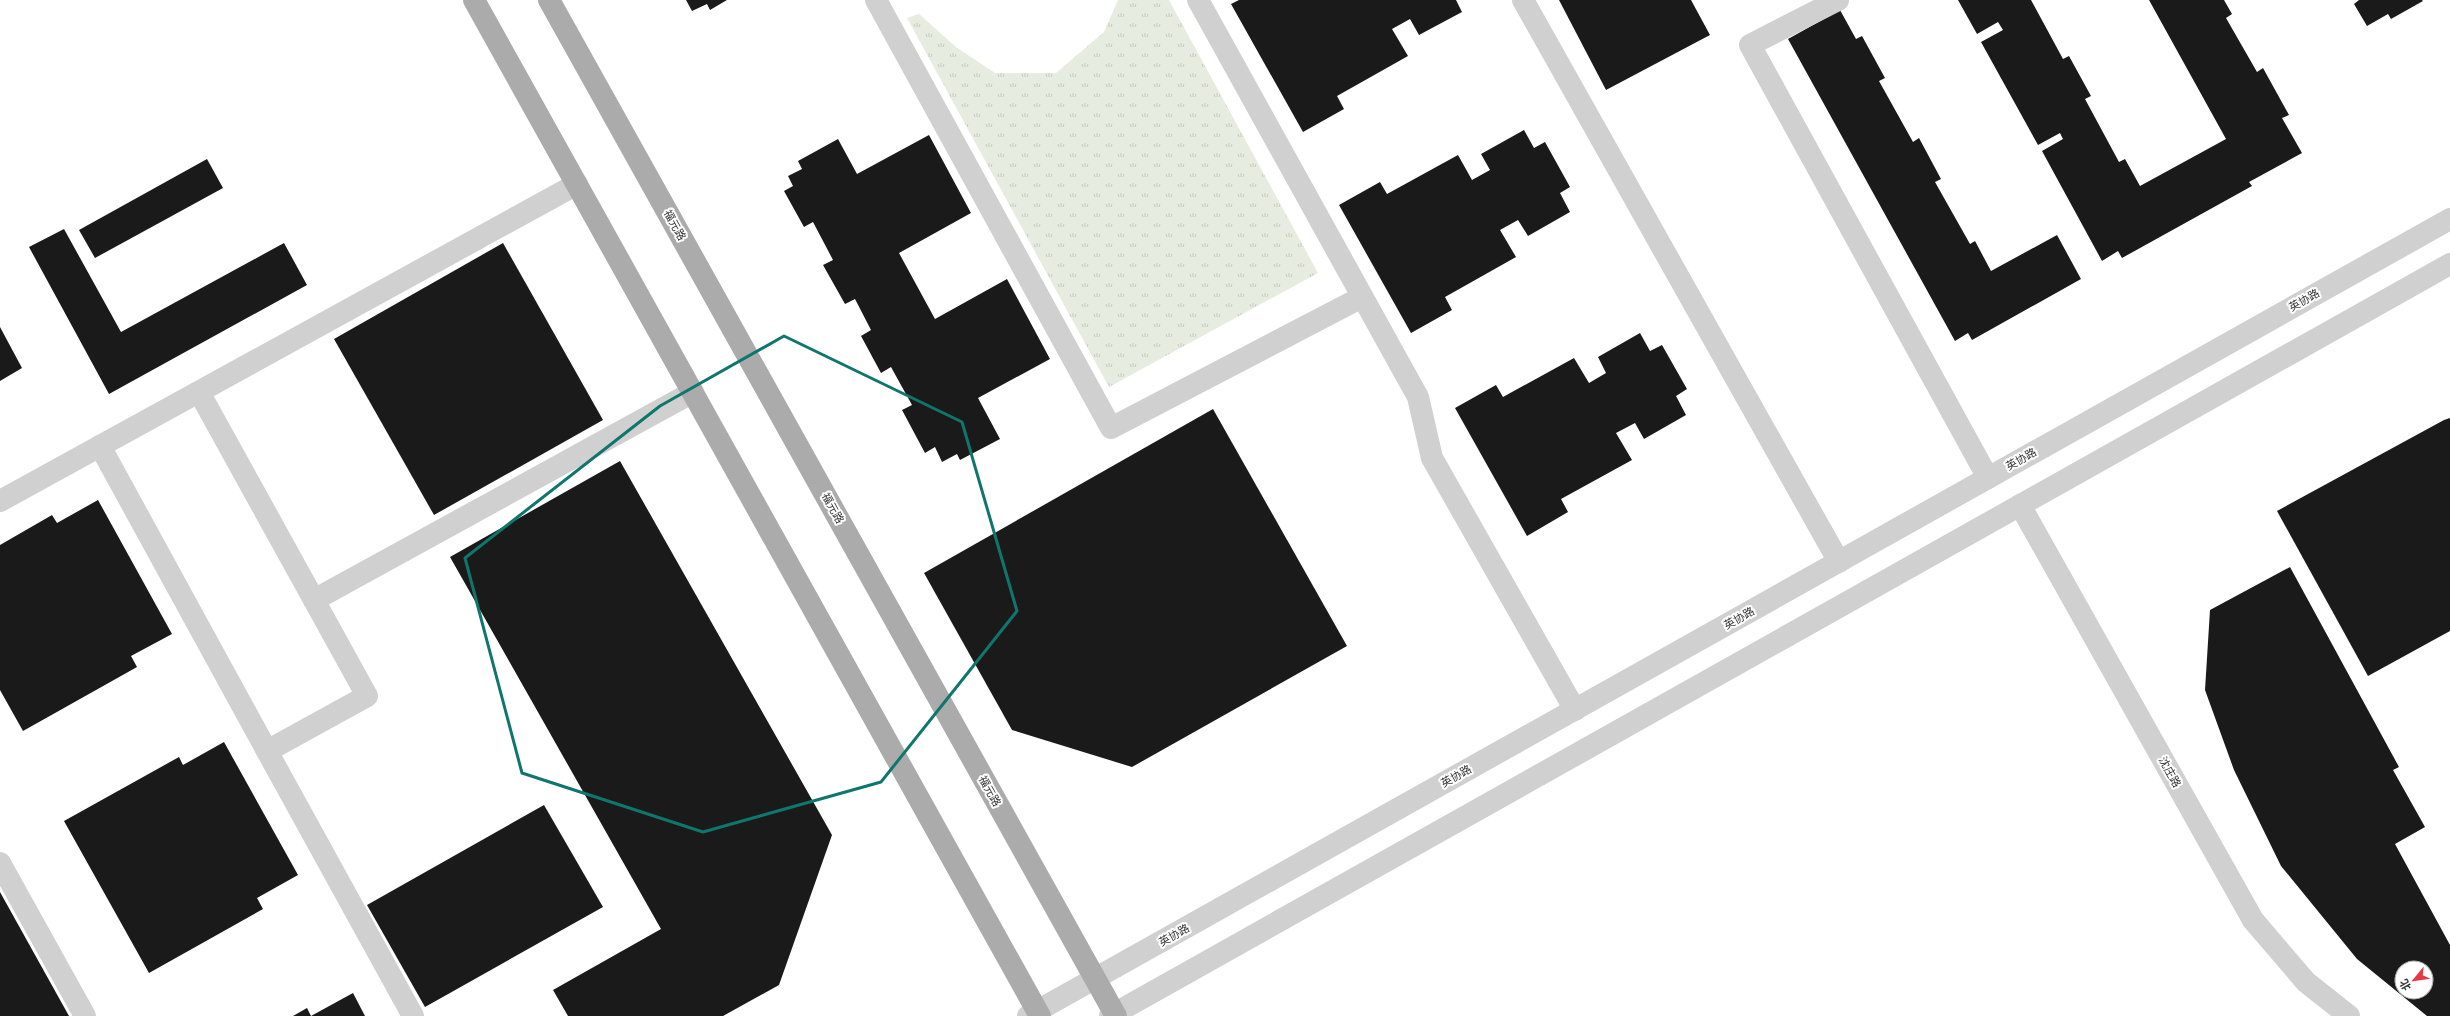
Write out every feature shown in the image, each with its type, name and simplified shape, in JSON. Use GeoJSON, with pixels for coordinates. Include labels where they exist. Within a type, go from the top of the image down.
{"type":"FeatureCollection","features":[{"type":"Feature","properties":{"kind":"main road"},"geometry":{"type":"LineString","coordinates":[[474,0],[693,392],[1035,1014]]}},
{"type":"Feature","properties":{"kind":"main road","name":"福元路"},"geometry":{"type":"LineString","coordinates":[[550,0],[1095,979],[1113,1015]]}},
{"type":"Feature","properties":{"kind":"street"},"geometry":{"type":"LineString","coordinates":[[876,0],[1111,428],[1362,297]]}},
{"type":"Feature","properties":{"kind":"street"},"geometry":{"type":"LineString","coordinates":[[1198,0],[1418,397],[1432,458],[1575,710]]}},
{"type":"Feature","properties":{"kind":"street"},"geometry":{"type":"LineString","coordinates":[[1523,0],[1839,562]]}},
{"type":"Feature","properties":{"kind":"street"},"geometry":{"type":"LineString","coordinates":[[1838,0],[1750,45],[1988,478]]}},
{"type":"Feature","properties":{"kind":"street"},"geometry":{"type":"LineString","coordinates":[[0,501],[577,184]]}},
{"type":"Feature","properties":{"kind":"street","name":"英协路"},"geometry":{"type":"LineString","coordinates":[[1035,1014],[2450,219]]}},
{"type":"Feature","properties":{"kind":"street"},"geometry":{"type":"LineString","coordinates":[[1113,1015],[2450,264]]}},
{"type":"Feature","properties":{"kind":"street"},"geometry":{"type":"LineString","coordinates":[[200,392],[367,696],[267,751]]}},
{"type":"Feature","properties":{"kind":"street"},"geometry":{"type":"LineString","coordinates":[[314,600],[693,392]]}},
{"type":"Feature","properties":{"kind":"street"},"geometry":{"type":"LineString","coordinates":[[100,446],[413,1016]]}},
{"type":"Feature","properties":{"kind":"street","name":"沈庄路"},"geometry":{"type":"LineString","coordinates":[[2020,506],[2253,920],[2306,982],[2349,1016]]}},
{"type":"Feature","properties":{"kind":"street"},"geometry":{"type":"LineString","coordinates":[[0,864],[85,1016]]}},
{"type":"Feature","properties":{"kind":"highlighted area"},"geometry":{"type":"Polygon","coordinates":[[[784,336],[962,422],[1017,611],[881,782],[703,832],[522,773],[465,558],[660,406],[784,336]]]}},
{"type":"Feature","properties":{"kind":"green space"},"geometry":{"type":"Polygon","coordinates":[[[1118,0],[1169,0],[1318,273],[1109,387],[907,18],[919,14],[956,47],[995,73],[1056,73],[1104,32],[1118,0]]]}},
{"type":"Feature","properties":{"kind":"building"},"geometry":{"type":"Polygon","coordinates":[[[686,0],[727,0],[710,10],[707,4],[692,11],[686,0]]]}},
{"type":"Feature","properties":{"kind":"building"},"geometry":{"type":"Polygon","coordinates":[[[1239,0],[1456,0],[1462,12],[1419,35],[1410,19],[1392,29],[1408,56],[1337,96],[1344,109],[1303,132],[1231,4],[1239,0]]]}},
{"type":"Feature","properties":{"kind":"building"},"geometry":{"type":"Polygon","coordinates":[[[1559,0],[1691,0],[1710,35],[1606,90],[1559,0]]]}},
{"type":"Feature","properties":{"kind":"building"},"geometry":{"type":"Polygon","coordinates":[[[1958,0],[2031,0],[2063,59],[2069,56],[2091,96],[2085,99],[2119,162],[2125,159],[2140,186],[2226,139],[2149,0],[2224,0],[2232,14],[2226,18],[2257,72],[2263,68],[2289,115],[2282,118],[2302,153],[2249,182],[2252,186],[2122,258],[2118,251],[2102,261],[2042,151],[2063,139],[2060,133],[2038,145],[1981,42],[2003,30],[1998,22],[1977,34],[1958,0]]]}},
{"type":"Feature","properties":{"kind":"building"},"geometry":{"type":"Polygon","coordinates":[[[2359,0],[2423,1],[2391,19],[2388,14],[2367,26],[2354,4],[2359,0]]]}},
{"type":"Feature","properties":{"kind":"building"},"geometry":{"type":"Polygon","coordinates":[[[1840,10],[1856,39],[1862,36],[1885,78],[1879,81],[1913,142],[1919,138],[1941,179],[1935,182],[1970,244],[1975,241],[1991,271],[2057,235],[2081,279],[1972,340],[1968,333],[1955,341],[1788,39],[1840,10]]]}},
{"type":"Feature","properties":{"kind":"building"},"geometry":{"type":"Polygon","coordinates":[[[1524,130],[1534,148],[1545,142],[1570,187],[1560,193],[1570,212],[1528,236],[1518,220],[1500,230],[1516,257],[1445,297],[1452,310],[1411,333],[1339,205],[1380,182],[1387,194],[1458,155],[1472,180],[1490,170],[1481,154],[1524,130]]]}},
{"type":"Feature","properties":{"kind":"building"},"geometry":{"type":"Polygon","coordinates":[[[929,135],[971,213],[899,253],[935,319],[1007,279],[1050,359],[978,398],[1000,439],[960,460],[957,454],[942,462],[935,447],[925,453],[902,410],[912,405],[891,367],[881,373],[861,336],[871,330],[855,299],[845,304],[823,265],[833,260],[813,222],[804,227],[784,191],[793,186],[788,176],[802,169],[798,161],[838,139],[857,174],[929,135]]]}},
{"type":"Feature","properties":{"kind":"building"},"geometry":{"type":"Polygon","coordinates":[[[207,159],[223,188],[95,258],[79,230],[207,159]]]}},
{"type":"Feature","properties":{"kind":"building"},"geometry":{"type":"Polygon","coordinates":[[[64,229],[121,332],[284,243],[307,285],[109,394],[29,247],[64,229]]]}},
{"type":"Feature","properties":{"kind":"building"},"geometry":{"type":"Polygon","coordinates":[[[503,243],[603,420],[434,515],[334,339],[503,243]]]}},
{"type":"Feature","properties":{"kind":"building"},"geometry":{"type":"Polygon","coordinates":[[[0,327],[22,368],[0,381],[0,327]]]}},
{"type":"Feature","properties":{"kind":"building"},"geometry":{"type":"Polygon","coordinates":[[[1640,333],[1650,351],[1662,345],[1687,389],[1676,396],[1686,415],[1644,439],[1635,423],[1616,433],[1632,460],[1561,499],[1568,512],[1527,536],[1455,408],[1496,385],[1503,397],[1574,358],[1589,383],[1606,373],[1598,357],[1640,333]]]}},
{"type":"Feature","properties":{"kind":"building"},"geometry":{"type":"Polygon","coordinates":[[[1213,409],[1347,646],[1132,767],[1012,730],[924,573],[1213,409]]]}},
{"type":"Feature","properties":{"kind":"building"},"geometry":{"type":"Polygon","coordinates":[[[2450,418],[2450,631],[2368,676],[2277,511],[2450,418]]]}},
{"type":"Feature","properties":{"kind":"building"},"geometry":{"type":"Polygon","coordinates":[[[620,461],[832,835],[779,985],[723,1016],[568,1016],[553,990],[661,929],[450,557],[620,461]]]}},
{"type":"Feature","properties":{"kind":"building"},"geometry":{"type":"Polygon","coordinates":[[[98,500],[172,634],[131,656],[137,667],[23,731],[0,690],[0,545],[52,515],[57,523],[98,500]]]}},
{"type":"Feature","properties":{"kind":"building"},"geometry":{"type":"Polygon","coordinates":[[[2290,567],[2399,767],[2393,770],[2425,827],[2395,844],[2450,945],[2450,1016],[2427,1016],[2407,1000],[2434,1000],[2434,960],[2394,960],[2394,989],[2357,959],[2281,866],[2234,770],[2205,690],[2210,610],[2290,567]]]}},
{"type":"Feature","properties":{"kind":"building"},"geometry":{"type":"Polygon","coordinates":[[[224,742],[298,875],[257,898],[263,909],[149,973],[64,821],[179,757],[183,765],[224,742]]]}},
{"type":"Feature","properties":{"kind":"building"},"geometry":{"type":"Polygon","coordinates":[[[544,805],[603,907],[425,1007],[367,905],[544,805]]]}},
{"type":"Feature","properties":{"kind":"building"},"geometry":{"type":"Polygon","coordinates":[[[0,892],[69,1016],[0,1016],[0,892]]]}},
{"type":"Feature","properties":{"kind":"building"},"geometry":{"type":"Polygon","coordinates":[[[353,993],[365,1016],[311,1016],[353,993]]]}},
{"type":"Feature","properties":{"kind":"building"},"geometry":{"type":"Polygon","coordinates":[[[307,1008],[311,1016],[293,1016],[307,1008]]]}}]}
